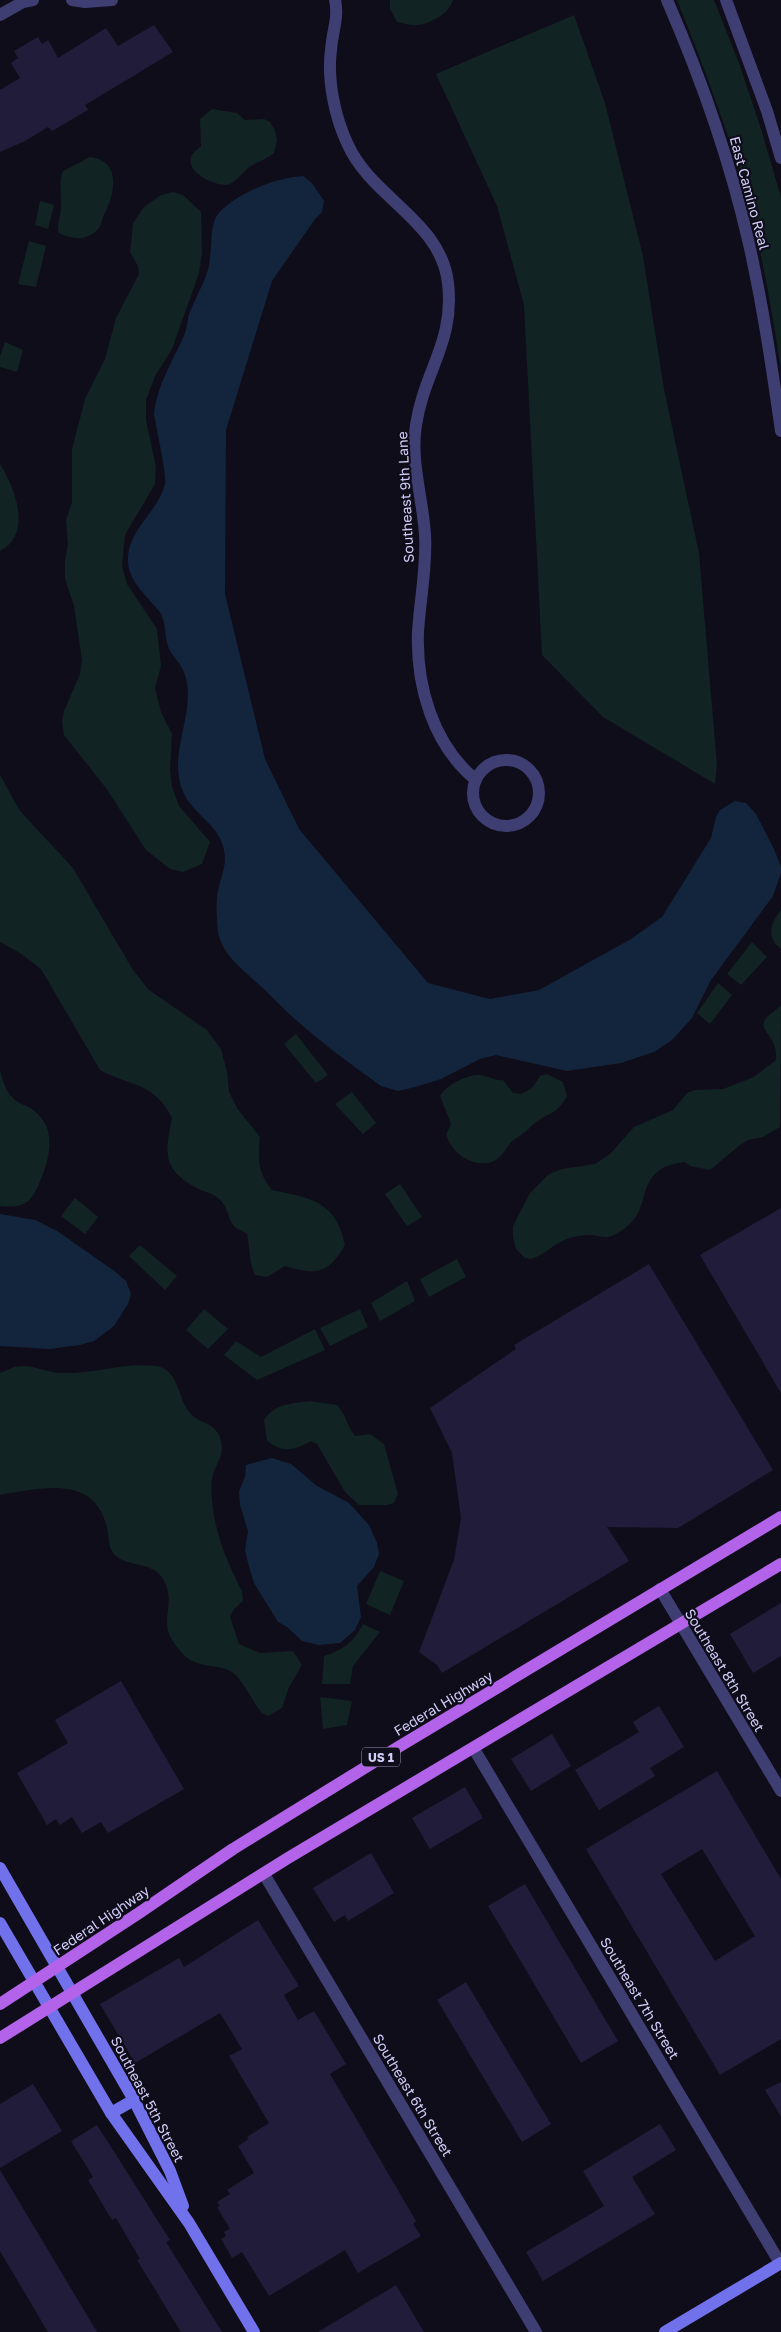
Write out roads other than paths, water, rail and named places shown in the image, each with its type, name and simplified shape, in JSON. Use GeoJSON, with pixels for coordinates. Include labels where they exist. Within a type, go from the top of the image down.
{"type":"FeatureCollection","features":[{"type":"Feature","properties":{"kind":"main road","name":"Federal Highway"},"geometry":{"type":"LineString","coordinates":[[0,2004],[232,1849],[660,1589],[781,1518]]}},
{"type":"Feature","properties":{"kind":"main road"},"geometry":{"type":"LineString","coordinates":[[0,2038],[264,1874],[781,1564]]}},
{"type":"Feature","properties":{"kind":"main road","name":"Southeast 5th Street"},"geometry":{"type":"LineString","coordinates":[[0,1868],[74,1993],[134,2100],[170,2171],[189,2223]]}},
{"type":"Feature","properties":{"kind":"main road","name":"Southeast 5th Street"},"geometry":{"type":"LineString","coordinates":[[0,1922],[111,2113],[189,2223],[254,2332]]}},
{"type":"Feature","properties":{"kind":"main road"},"geometry":{"type":"LineString","coordinates":[[111,2113],[134,2100]]}},
{"type":"Feature","properties":{"kind":"main road"},"geometry":{"type":"LineString","coordinates":[[665,2332],[780,2263]]}},
{"type":"Feature","properties":{"kind":"street"},"geometry":{"type":"LineString","coordinates":[[0,15],[23,2],[33,0]]}},
{"type":"Feature","properties":{"kind":"street"},"geometry":{"type":"LineString","coordinates":[[72,0],[112,0]]}},
{"type":"Feature","properties":{"kind":"street","name":"Southeast 9th Lane"},"geometry":{"type":"LineString","coordinates":[[335,0],[337,8],[330,50],[330,69],[335,106],[348,146],[373,181],[418,225],[433,243],[443,261],[448,281],[449,323],[444,343],[420,398],[415,428],[416,462],[425,536],[425,567],[418,633],[420,662],[431,716],[442,740],[454,759],[476,780]]}},
{"type":"Feature","properties":{"kind":"street","name":"East Camino Real"},"geometry":{"type":"LineString","coordinates":[[666,0],[685,41],[716,127],[746,234],[770,354],[781,431]]}},
{"type":"Feature","properties":{"kind":"street"},"geometry":{"type":"LineString","coordinates":[[726,0],[767,111],[781,158]]}},
{"type":"Feature","properties":{"kind":"street"},"geometry":{"type":"LineString","coordinates":[[501,760],[512,760],[522,764],[531,770],[538,785],[538,801],[534,811],[527,819],[517,824],[506,826],[486,819],[474,801],[473,790],[476,780],[482,770],[490,764],[501,760]]}},
{"type":"Feature","properties":{"kind":"street","name":"Southeast 8th Street"},"geometry":{"type":"LineString","coordinates":[[660,1589],[781,1792]]}},
{"type":"Feature","properties":{"kind":"street","name":"Southeast 7th Street"},"geometry":{"type":"LineString","coordinates":[[474,1748],[780,2263]]}},
{"type":"Feature","properties":{"kind":"street","name":"Southeast 6th Street"},"geometry":{"type":"LineString","coordinates":[[264,1874],[536,2332]]}},
{"type":"Feature","properties":{"kind":"water"},"geometry":{"type":"Polygon","coordinates":[[[303,176],[312,183],[324,201],[322,212],[315,219],[272,281],[226,430],[225,594],[265,759],[299,829],[428,983],[490,999],[539,990],[631,939],[662,917],[711,838],[716,817],[720,810],[735,801],[746,803],[756,814],[781,867],[781,873],[773,896],[711,980],[692,1018],[672,1040],[654,1052],[621,1063],[567,1071],[496,1055],[480,1059],[441,1079],[398,1091],[381,1086],[306,1029],[238,966],[220,940],[217,901],[225,853],[214,829],[187,799],[179,778],[179,751],[188,698],[184,672],[169,649],[162,615],[135,583],[129,569],[129,550],[137,530],[156,504],[165,484],[163,461],[154,414],[158,394],[185,333],[189,314],[206,276],[215,219],[225,207],[246,193],[269,183],[303,176]]]}},
{"type":"Feature","properties":{"kind":"water"},"geometry":{"type":"Polygon","coordinates":[[[0,1214],[35,1220],[57,1231],[126,1281],[131,1294],[128,1304],[114,1326],[94,1341],[80,1345],[49,1349],[0,1346],[0,1214]]]}},
{"type":"Feature","properties":{"kind":"water"},"geometry":{"type":"Polygon","coordinates":[[[272,1458],[291,1464],[317,1486],[349,1503],[369,1525],[377,1543],[379,1554],[374,1567],[357,1586],[361,1617],[355,1630],[340,1643],[319,1645],[302,1641],[287,1627],[278,1622],[254,1583],[245,1550],[248,1531],[240,1505],[239,1491],[245,1477],[246,1465],[272,1458]]]}}]}
